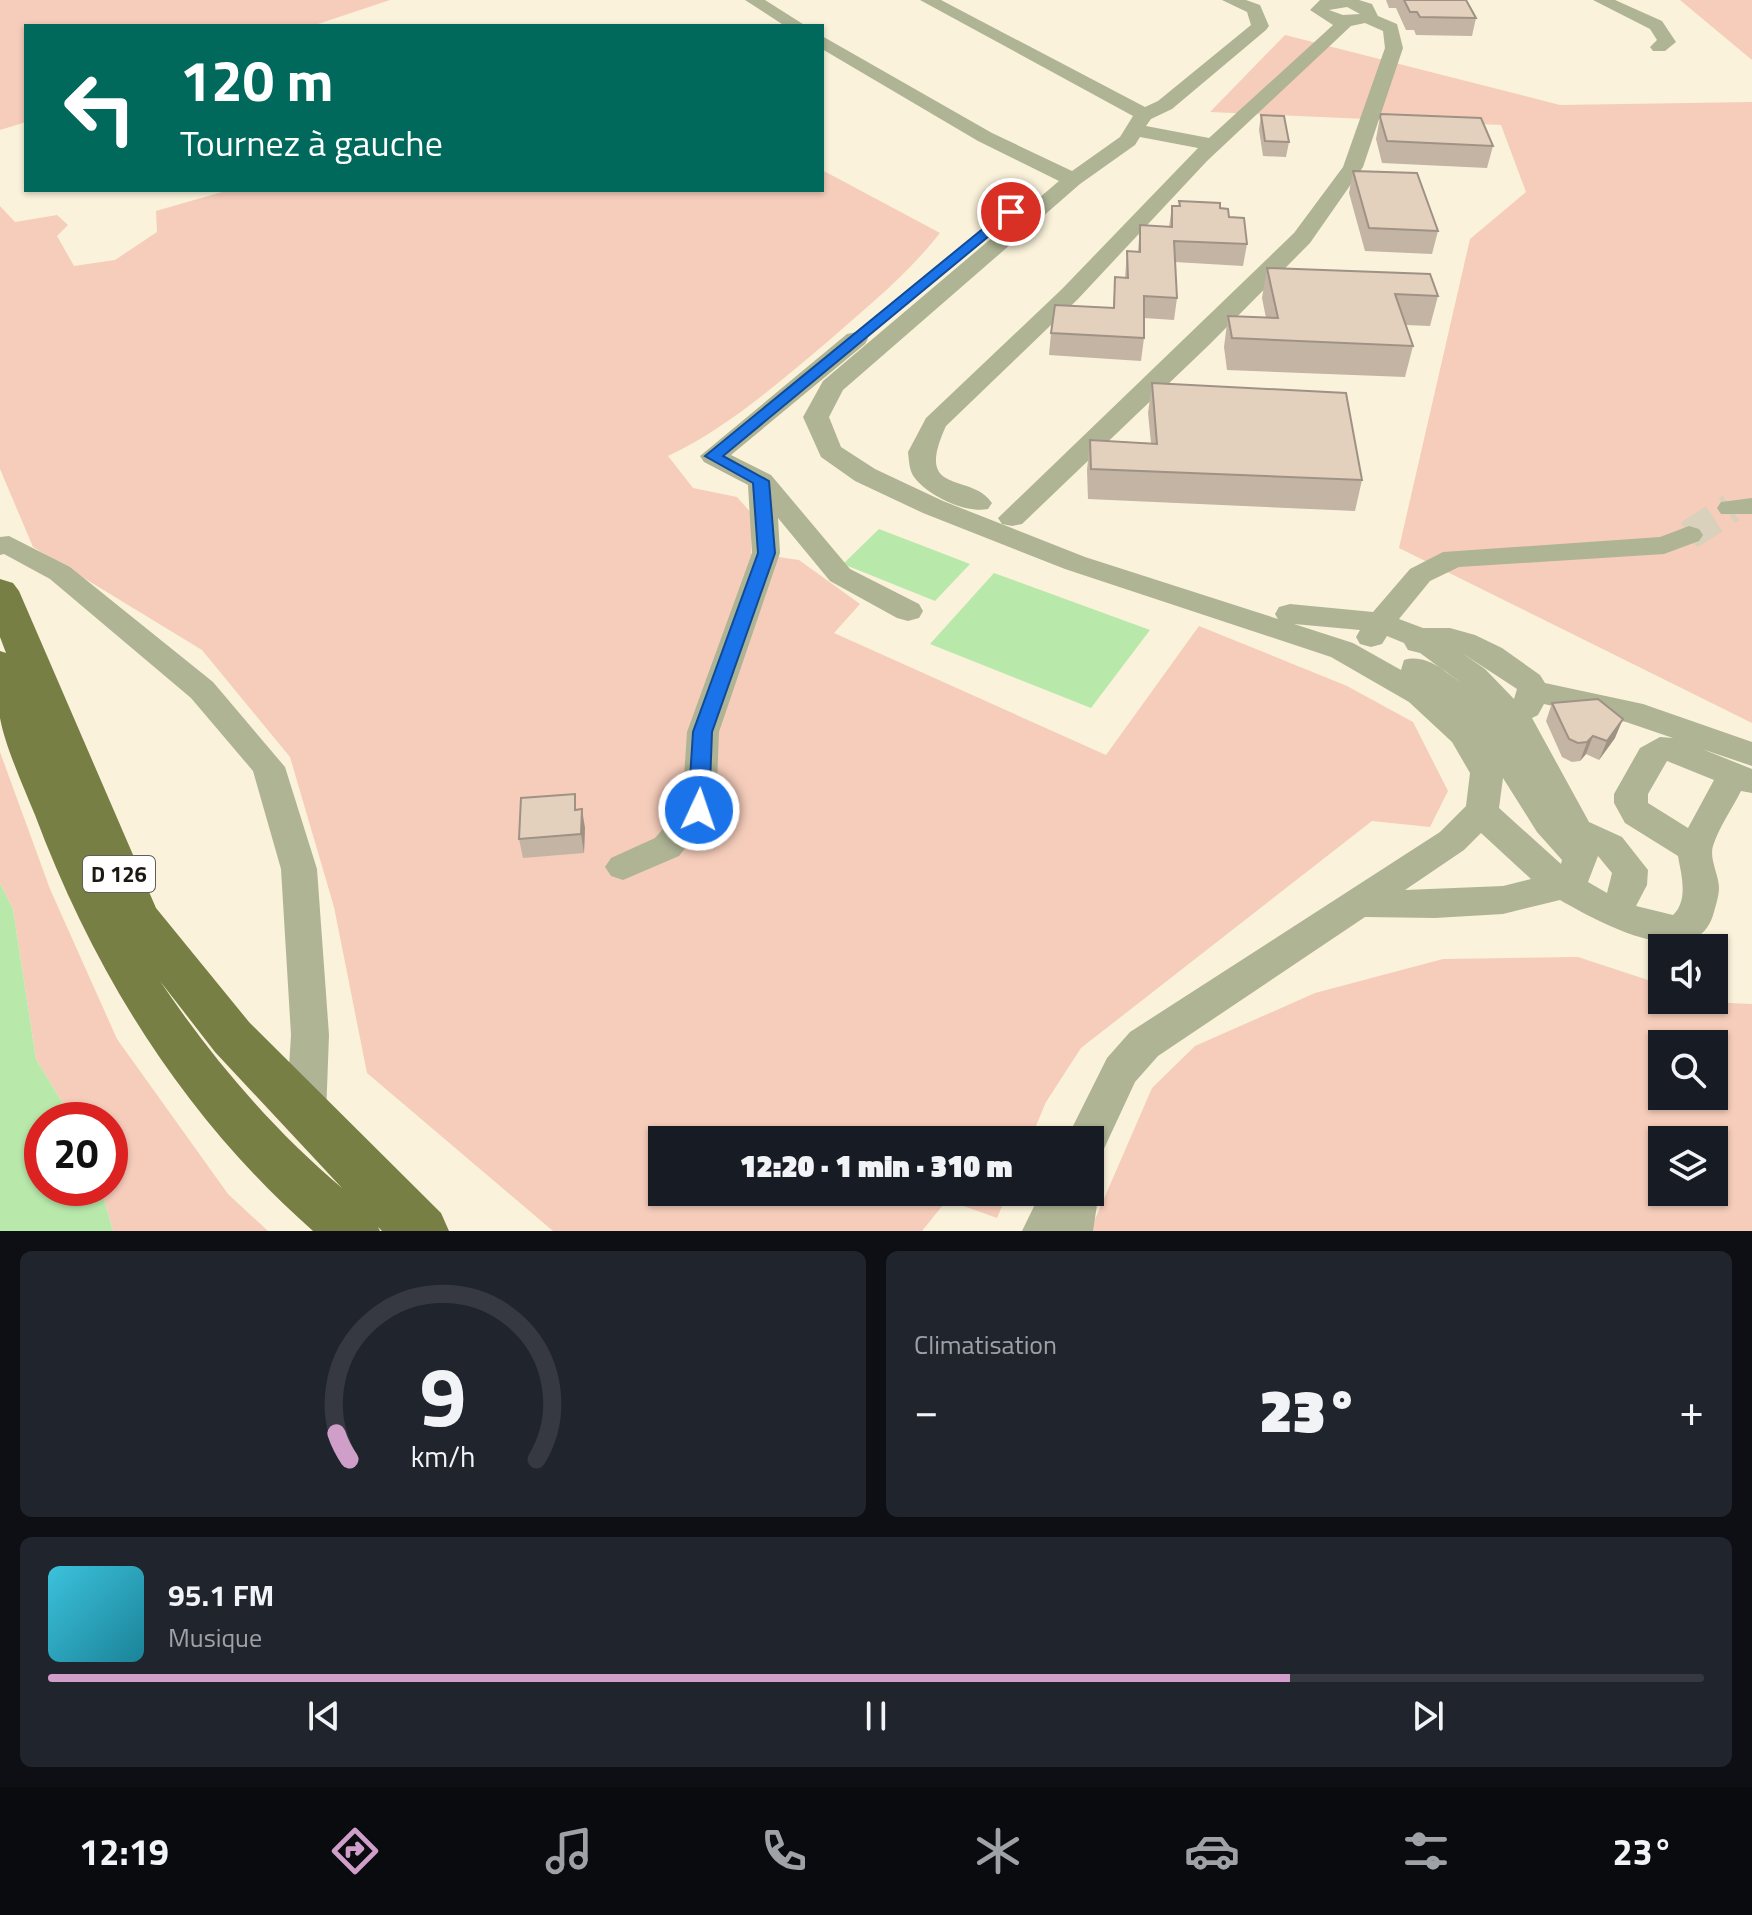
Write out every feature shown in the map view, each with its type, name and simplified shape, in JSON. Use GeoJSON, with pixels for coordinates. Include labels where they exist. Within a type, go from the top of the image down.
{"type":"FeatureCollection","features":[{"type":"Feature","properties":{"kind":"main road","name":"D 126"},"geometry":{"type":"LineString","coordinates":[[0,591],[137,917],[232,1037],[422,1231]]}},
{"type":"Feature","properties":{"kind":"main road","name":"D 126"},"geometry":{"type":"LineString","coordinates":[[0,664],[85,880],[114,945],[150,1003],[236,1122],[319,1203],[353,1231]]}},
{"type":"Feature","properties":{"kind":"street"},"geometry":{"type":"LineString","coordinates":[[753,0],[794,24]]}},
{"type":"Feature","properties":{"kind":"street"},"geometry":{"type":"LineString","coordinates":[[928,0],[1128,104],[1139,122],[1214,145]]}},
{"type":"Feature","properties":{"kind":"street"},"geometry":{"type":"LineString","coordinates":[[908,611],[840,575],[761,481],[713,456],[1066,177],[1128,141],[1139,122],[1165,105],[1260,26],[1254,9],[1230,0]]}},
{"type":"Feature","properties":{"kind":"street"},"geometry":{"type":"LineString","coordinates":[[1601,0],[1656,25],[1664,32],[1667,42],[1659,47]]}},
{"type":"Feature","properties":{"kind":"street"},"geometry":{"type":"LineString","coordinates":[[1012,518],[1201,339],[1302,238],[1353,167],[1394,48],[1391,28],[1365,8],[1329,8]]}},
{"type":"Feature","properties":{"kind":"street"},"geometry":{"type":"LineString","coordinates":[[1329,8],[1342,26],[1214,145],[1070,294],[935,423],[921,452],[925,473],[943,488],[1072,544],[1290,614],[1374,632],[1474,676],[1522,703]]}},
{"type":"Feature","properties":{"kind":"street"},"geometry":{"type":"LineString","coordinates":[[824,42],[985,137],[1066,177]]}},
{"type":"Feature","properties":{"kind":"street"},"geometry":{"type":"LineString","coordinates":[[1066,177],[832,386],[816,417],[830,451],[865,475],[933,507],[1075,563],[1342,650],[1420,694],[1464,734],[1487,773],[1482,811],[1452,841],[1144,1044],[1121,1070],[1094,1126]]}},
{"type":"Feature","properties":{"kind":"street"},"geometry":{"type":"LineString","coordinates":[[623,867],[667,847],[699,810],[703,732],[766,553],[761,481]]}},
{"type":"Feature","properties":{"kind":"street"},"geometry":{"type":"LineString","coordinates":[[1374,632],[1420,575],[1453,558],[1664,545],[1689,535]]}},
{"type":"Feature","properties":{"kind":"street"},"geometry":{"type":"LineString","coordinates":[[0,546],[9,545],[60,573],[202,690],[268,767],[299,869],[310,1035],[306,1115]]}},
{"type":"Feature","properties":{"kind":"street"},"geometry":{"type":"LineString","coordinates":[[1418,653],[1474,710],[1510,759],[1541,816],[1615,911],[1662,929],[1680,930],[1695,916],[1701,888],[1694,849],[1746,770]]}},
{"type":"Feature","properties":{"kind":"street"},"geometry":{"type":"LineString","coordinates":[[1522,703],[1521,726],[1573,858]]}},
{"type":"Feature","properties":{"kind":"street"},"geometry":{"type":"LineString","coordinates":[[1474,710],[1522,703],[1632,712],[1746,770]]}},
{"type":"Feature","properties":{"kind":"street"},"geometry":{"type":"LineString","coordinates":[[1694,849],[1637,814],[1631,803],[1631,794],[1652,756],[1660,749],[1674,750],[1746,770]]}},
{"type":"Feature","properties":{"kind":"street"},"geometry":{"type":"LineString","coordinates":[[1482,811],[1500,833],[1573,858]]}},
{"type":"Feature","properties":{"kind":"street"},"geometry":{"type":"LineString","coordinates":[[1360,903],[1435,904],[1503,900],[1573,858],[1610,846],[1630,870],[1629,885],[1615,911]]}},
{"type":"Feature","properties":{"kind":"street"},"geometry":{"type":"LineString","coordinates":[[1044,1231],[1056,1206]]}},
{"type":"Feature","properties":{"kind":"street"},"geometry":{"type":"LineString","coordinates":[[1071,1231],[1075,1206]]}},
{"type":"Feature","properties":{"kind":"shaded area"},"geometry":{"type":"Polygon","coordinates":[[[0,0],[390,0],[318,24],[24,24],[24,123],[0,130],[0,0]]]}},
{"type":"Feature","properties":{"kind":"shaded area"},"geometry":{"type":"Polygon","coordinates":[[[1680,0],[1752,0],[1752,60],[1680,0]]]}},
{"type":"Feature","properties":{"kind":"shaded area"},"geometry":{"type":"Polygon","coordinates":[[[1285,35],[1560,105],[1752,102],[1752,723],[1399,548],[1470,239],[1526,192],[1501,125],[1210,112],[1285,35]]]}},
{"type":"Feature","properties":{"kind":"shaded area"},"geometry":{"type":"Polygon","coordinates":[[[824,171],[940,233],[886,291],[789,374],[731,419],[668,456],[693,488],[737,497],[752,514],[751,553],[799,560],[860,604],[834,633],[1106,755],[1199,626],[1347,686],[1413,722],[1448,791],[1430,827],[1372,821],[1081,1048],[1046,1102],[1036,1126],[648,1126],[648,1206],[942,1206],[922,1231],[553,1231],[367,1073],[334,907],[290,757],[202,650],[33,547],[0,469],[0,206],[15,222],[57,215],[68,225],[57,236],[74,266],[115,260],[157,232],[156,211],[222,192],[824,192],[824,171]]]}},
{"type":"Feature","properties":{"kind":"shaded area"},"geometry":{"type":"Polygon","coordinates":[[[879,529],[970,564],[935,601],[843,564],[879,529]]]}},
{"type":"Feature","properties":{"kind":"shaded area"},"geometry":{"type":"Polygon","coordinates":[[[994,573],[1150,630],[1091,708],[930,644],[994,573]]]}},
{"type":"Feature","properties":{"kind":"shaded area"},"geometry":{"type":"Polygon","coordinates":[[[0,752],[50,889],[117,1039],[228,1194],[268,1231],[113,1231],[106,1206],[128,1206],[128,1102],[62,1102],[36,1059],[13,909],[0,883],[0,752]]]}},
{"type":"Feature","properties":{"kind":"shaded area"},"geometry":{"type":"Polygon","coordinates":[[[0,883],[13,909],[36,1059],[62,1102],[24,1102],[24,1206],[106,1206],[113,1231],[0,1231],[0,883]]]}},
{"type":"Feature","properties":{"kind":"shaded area"},"geometry":{"type":"Polygon","coordinates":[[[1578,957],[1648,980],[1648,1014],[1728,1014],[1728,1003],[1752,1004],[1752,1231],[1090,1231],[1101,1206],[1104,1206],[1104,1199],[1152,1088],[1195,1046],[1315,993],[1443,959],[1578,957]]]}},
{"type":"Feature","properties":{"kind":"shaded area"},"geometry":{"type":"Polygon","coordinates":[[[964,1206],[1002,1206],[997,1218],[964,1206]]]}},
{"type":"Feature","properties":{"kind":"building"},"geometry":{"type":"Polygon","coordinates":[[[1404,0],[1466,0],[1476,18],[1420,17],[1417,12],[1410,12],[1404,0]]]}},
{"type":"Feature","properties":{"kind":"building"},"geometry":{"type":"Polygon","coordinates":[[[1381,114],[1481,118],[1493,146],[1387,141],[1381,114]]]}},
{"type":"Feature","properties":{"kind":"building"},"geometry":{"type":"Polygon","coordinates":[[[1261,115],[1284,116],[1289,142],[1265,141],[1261,115]]]}},
{"type":"Feature","properties":{"kind":"building"},"geometry":{"type":"Polygon","coordinates":[[[1353,171],[1417,173],[1438,231],[1369,228],[1353,171]]]}},
{"type":"Feature","properties":{"kind":"building"},"geometry":{"type":"Polygon","coordinates":[[[1179,201],[1220,203],[1220,208],[1228,209],[1229,217],[1244,218],[1247,244],[1174,241],[1177,298],[1144,296],[1144,338],[1051,333],[1055,305],[1114,308],[1115,277],[1128,278],[1127,251],[1140,252],[1140,225],[1172,227],[1172,206],[1180,206],[1179,201]]]}},
{"type":"Feature","properties":{"kind":"building"},"geometry":{"type":"Polygon","coordinates":[[[1267,268],[1430,274],[1438,296],[1395,294],[1413,346],[1232,338],[1228,316],[1278,318],[1267,268]]]}},
{"type":"Feature","properties":{"kind":"building"},"geometry":{"type":"Polygon","coordinates":[[[1152,383],[1346,393],[1362,480],[1091,469],[1090,440],[1157,444],[1152,383]]]}},
{"type":"Feature","properties":{"kind":"building"},"geometry":{"type":"Polygon","coordinates":[[[1598,699],[1623,719],[1607,741],[1593,736],[1587,742],[1578,743],[1569,739],[1552,703],[1598,699]]]}},
{"type":"Feature","properties":{"kind":"building"},"geometry":{"type":"Polygon","coordinates":[[[575,794],[575,810],[582,809],[581,834],[519,839],[521,798],[575,794]]]}},
{"type":"Feature","properties":{"kind":"tunnel"},"geometry":{"type":"LineString","coordinates":[[1689,535],[1731,508]]}},
{"type":"Feature","properties":{"kind":"route"},"geometry":{"type":"LineString","coordinates":[[699,810],[703,732],[766,553],[761,481],[713,456],[1011,212]]}}]}
